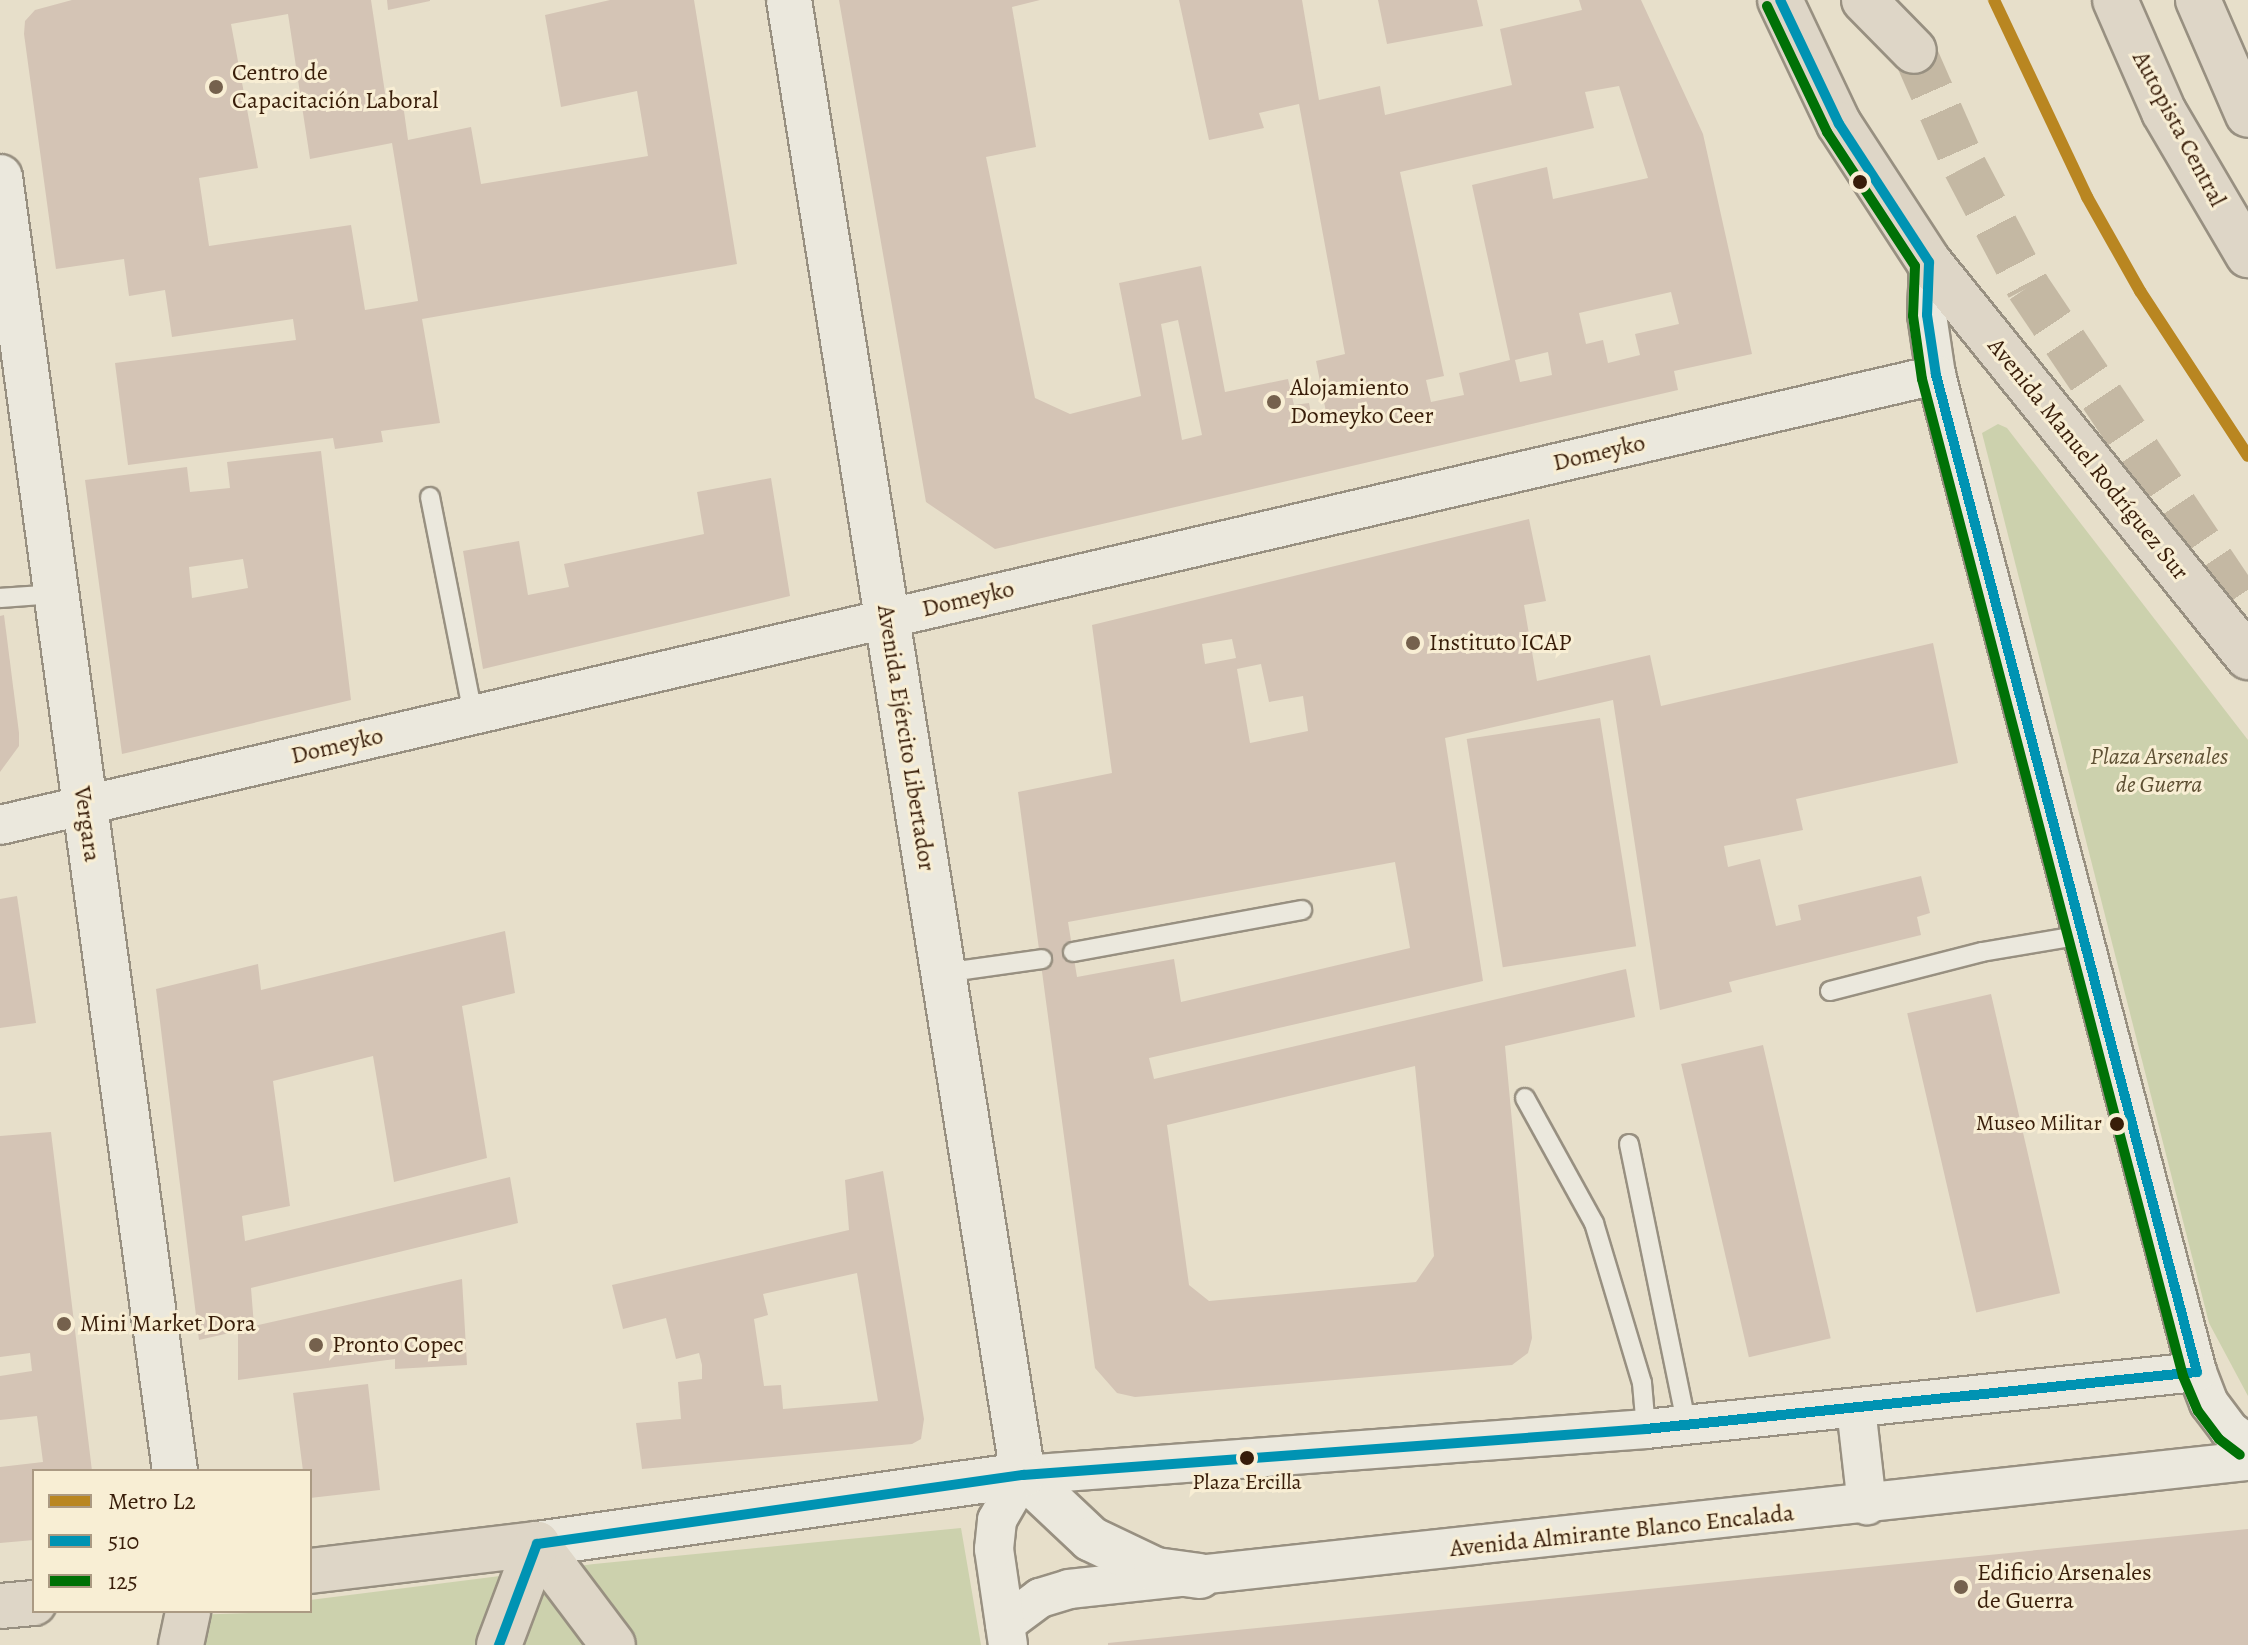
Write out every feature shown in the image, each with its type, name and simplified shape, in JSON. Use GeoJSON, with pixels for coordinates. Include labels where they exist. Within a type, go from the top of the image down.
{"type":"FeatureCollection","features":[{"type":"Feature","properties":{"kind":"main road","name":"Avenida Manuel Rodríguez Sur"},"geometry":{"type":"LineString","coordinates":[[1780,0],[1839,124],[1929,262],[2248,657]]}},
{"type":"Feature","properties":{"kind":"main road"},"geometry":{"type":"LineString","coordinates":[[1864,0],[1914,51],[1896,0]]}},
{"type":"Feature","properties":{"kind":"main road","name":"Autopista Central"},"geometry":{"type":"LineString","coordinates":[[2115,0],[2164,112],[2248,255]]}},
{"type":"Feature","properties":{"kind":"main road"},"geometry":{"type":"LineString","coordinates":[[2198,0],[2248,115]]}},
{"type":"Feature","properties":{"kind":"main road"},"geometry":{"type":"LineString","coordinates":[[312,1571],[537,1544]]}},
{"type":"Feature","properties":{"kind":"main road"},"geometry":{"type":"LineString","coordinates":[[499,1645],[537,1544]]}},
{"type":"Feature","properties":{"kind":"main road"},"geometry":{"type":"LineString","coordinates":[[537,1544],[613,1645]]}},
{"type":"Feature","properties":{"kind":"main road"},"geometry":{"type":"LineString","coordinates":[[0,1606],[32,1603]]}},
{"type":"Feature","properties":{"kind":"main road"},"geometry":{"type":"LineString","coordinates":[[181,1645],[188,1613]]}},
{"type":"Feature","properties":{"kind":"street","name":"Avenida Ejército Libertador"},"geometry":{"type":"LineString","coordinates":[[789,0],[1023,1475]]}},
{"type":"Feature","properties":{"kind":"street","name":"Vergara"},"geometry":{"type":"LineString","coordinates":[[0,177],[175,1469]]}},
{"type":"Feature","properties":{"kind":"street"},"geometry":{"type":"LineString","coordinates":[[1929,262],[1927,315],[1936,375],[2197,1372],[2209,1403],[2229,1430],[2248,1444]]}},
{"type":"Feature","properties":{"kind":"street","name":"Domeyko"},"geometry":{"type":"LineString","coordinates":[[0,825],[1936,375]]}},
{"type":"Feature","properties":{"kind":"street"},"geometry":{"type":"LineString","coordinates":[[537,1544],[1023,1475],[1687,1426],[2197,1372]]}},
{"type":"Feature","properties":{"kind":"street"},"geometry":{"type":"LineString","coordinates":[[1856,1408],[1867,1505]]}},
{"type":"Feature","properties":{"kind":"street","name":"Avenida Almirante Blanco Encalada"},"geometry":{"type":"LineString","coordinates":[[1006,1634],[1040,1598],[1069,1589],[1867,1505],[2248,1461]]}},
{"type":"Feature","properties":{"kind":"street"},"geometry":{"type":"LineString","coordinates":[[1023,1475],[1091,1539],[1156,1570],[1200,1576]]}},
{"type":"Feature","properties":{"kind":"street"},"geometry":{"type":"LineString","coordinates":[[1006,1634],[994,1549],[997,1520],[1023,1475]]}},
{"type":"Feature","properties":{"kind":"lane"},"geometry":{"type":"LineString","coordinates":[[430,497],[473,714]]}},
{"type":"Feature","properties":{"kind":"lane"},"geometry":{"type":"LineString","coordinates":[[0,598],[56,594]]}},
{"type":"Feature","properties":{"kind":"lane"},"geometry":{"type":"LineString","coordinates":[[1073,952],[1302,910]]}},
{"type":"Feature","properties":{"kind":"lane"},"geometry":{"type":"LineString","coordinates":[[1830,991],[1982,952],[2082,935]]}},
{"type":"Feature","properties":{"kind":"lane"},"geometry":{"type":"LineString","coordinates":[[943,973],[1042,959]]}},
{"type":"Feature","properties":{"kind":"lane"},"geometry":{"type":"LineString","coordinates":[[1525,1098],[1594,1223],[1642,1383],[1646,1429]]}},
{"type":"Feature","properties":{"kind":"lane"},"geometry":{"type":"LineString","coordinates":[[1629,1144],[1687,1426]]}},
{"type":"Feature","properties":{"kind":"green space","name":"Plaza Arsenales de Guerra"},"geometry":{"type":"Polygon","coordinates":[[[1998,424],[2007,428],[2248,740],[2248,1396],[2209,1323],[1982,433],[1998,424]]]}},
{"type":"Feature","properties":{"kind":"green space"},"geometry":{"type":"Polygon","coordinates":[[[961,1528],[981,1645],[189,1645],[191,1615],[312,1613],[312,1600],[594,1564],[961,1528]]]}},
{"type":"Feature","properties":{"kind":"building"},"geometry":{"type":"Polygon","coordinates":[[[72,0],[371,0],[387,106],[403,104],[408,140],[471,127],[481,184],[648,156],[637,91],[561,107],[545,15],[610,0],[694,0],[737,264],[422,319],[440,423],[381,431],[383,442],[335,449],[333,438],[128,465],[115,363],[296,340],[293,319],[172,337],[165,290],[129,296],[124,259],[56,269],[24,34],[25,21],[35,10],[72,0]],[[288,14],[231,24],[258,168],[199,178],[209,246],[351,225],[365,310],[418,301],[392,143],[310,159],[288,14]]]}},
{"type":"Feature","properties":{"kind":"building"},"geometry":{"type":"Polygon","coordinates":[[[387,0],[430,0],[430,1],[388,10],[387,0]]]}},
{"type":"Feature","properties":{"kind":"building"},"geometry":{"type":"Polygon","coordinates":[[[839,0],[1040,0],[1012,7],[1036,147],[986,157],[1035,398],[1070,414],[1141,396],[1119,283],[1201,266],[1225,392],[1288,379],[1294,405],[1309,403],[1313,423],[1328,422],[1316,361],[1345,354],[1299,104],[1259,113],[1264,128],[1209,140],[1179,0],[1302,0],[1319,100],[1380,86],[1385,115],[1512,85],[1500,29],[1582,10],[1579,0],[1641,0],[1703,134],[1752,354],[1674,371],[1678,390],[995,549],[926,502],[839,0]],[[1619,86],[1585,92],[1594,128],[1400,172],[1444,376],[1426,380],[1431,402],[1464,395],[1459,373],[1510,360],[1472,185],[1547,167],[1553,199],[1648,178],[1619,86]],[[1671,292],[1579,313],[1586,344],[1603,340],[1608,363],[1640,355],[1635,334],[1679,324],[1671,292]],[[1178,320],[1161,324],[1182,440],[1202,435],[1178,320]],[[1548,352],[1515,360],[1520,382],[1552,375],[1548,352]]]}},
{"type":"Feature","properties":{"kind":"building"},"geometry":{"type":"Polygon","coordinates":[[[1378,0],[1477,0],[1483,26],[1387,44],[1378,0]]]}},
{"type":"Feature","properties":{"kind":"building"},"geometry":{"type":"Polygon","coordinates":[[[321,451],[351,700],[122,754],[85,480],[187,467],[190,492],[230,488],[227,462],[321,451]],[[243,559],[189,567],[192,598],[248,588],[243,559]]]}},
{"type":"Feature","properties":{"kind":"building"},"geometry":{"type":"Polygon","coordinates":[[[771,478],[790,596],[483,669],[463,551],[519,541],[528,595],[569,587],[564,564],[704,534],[697,492],[771,478]]]}},
{"type":"Feature","properties":{"kind":"building"},"geometry":{"type":"Polygon","coordinates":[[[1529,519],[1546,601],[1524,605],[1537,681],[1650,655],[1661,706],[1933,643],[1958,763],[1796,799],[1803,830],[1724,846],[1728,867],[1760,859],[1776,926],[1801,920],[1798,905],[1921,876],[1930,913],[1917,917],[1921,935],[1729,982],[1732,992],[1660,1010],[1613,700],[1445,738],[1483,981],[1149,1058],[1154,1079],[1626,969],[1635,1017],[1505,1046],[1532,1338],[1528,1353],[1512,1365],[1135,1397],[1117,1393],[1095,1368],[1018,792],[1112,773],[1092,625],[1529,519]],[[1232,639],[1202,644],[1205,664],[1236,658],[1232,639]],[[1261,664],[1237,669],[1250,743],[1308,731],[1303,696],[1269,702],[1261,664]],[[1395,862],[1068,922],[1077,977],[1174,959],[1181,1002],[1410,948],[1395,862]],[[1415,1066],[1167,1125],[1189,1285],[1209,1301],[1416,1282],[1434,1256],[1415,1066]]]}},
{"type":"Feature","properties":{"kind":"building"},"geometry":{"type":"Polygon","coordinates":[[[4,615],[19,746],[0,772],[0,616],[4,615]]]}},
{"type":"Feature","properties":{"kind":"building"},"geometry":{"type":"Polygon","coordinates":[[[1600,718],[1636,946],[1503,967],[1467,739],[1600,718]]]}},
{"type":"Feature","properties":{"kind":"building"},"geometry":{"type":"Polygon","coordinates":[[[17,896],[36,1023],[0,1028],[0,899],[17,896]]]}},
{"type":"Feature","properties":{"kind":"building"},"geometry":{"type":"Polygon","coordinates":[[[505,931],[515,993],[462,1006],[487,1158],[394,1182],[373,1056],[273,1081],[290,1206],[242,1216],[245,1241],[510,1177],[518,1223],[251,1288],[254,1326],[462,1279],[467,1365],[395,1369],[395,1359],[238,1380],[238,1331],[199,1340],[156,989],[258,964],[261,990],[505,931]]]}},
{"type":"Feature","properties":{"kind":"building"},"geometry":{"type":"Polygon","coordinates":[[[1991,994],[2060,1293],[1976,1312],[1907,1013],[1991,994]]]}},
{"type":"Feature","properties":{"kind":"building"},"geometry":{"type":"Polygon","coordinates":[[[1763,1045],[1831,1338],[1749,1357],[1681,1064],[1763,1045]]]}},
{"type":"Feature","properties":{"kind":"building"},"geometry":{"type":"Polygon","coordinates":[[[51,1132],[92,1469],[32,1469],[32,1540],[0,1543],[0,1467],[43,1462],[37,1416],[0,1420],[0,1376],[32,1371],[30,1353],[0,1357],[0,1136],[51,1132]]]}},
{"type":"Feature","properties":{"kind":"building"},"geometry":{"type":"Polygon","coordinates":[[[883,1171],[924,1419],[921,1439],[912,1444],[642,1469],[636,1423],[681,1419],[678,1382],[702,1379],[702,1365],[699,1353],[676,1359],[666,1318],[623,1329],[612,1285],[849,1230],[845,1180],[883,1171]],[[857,1273],[763,1294],[768,1315],[754,1319],[764,1386],[781,1385],[783,1409],[878,1401],[857,1273]]]}},
{"type":"Feature","properties":{"kind":"building"},"geometry":{"type":"Polygon","coordinates":[[[368,1384],[380,1490],[312,1498],[312,1469],[303,1469],[293,1393],[368,1384]]]}},
{"type":"Feature","properties":{"kind":"building","name":"Edificio Arsenales de Guerra"},"geometry":{"type":"Polygon","coordinates":[[[2248,1529],[2248,1645],[1108,1645],[1108,1643],[2248,1529]]]}},
{"type":"Feature","properties":{"kind":"tunnel"},"geometry":{"type":"LineString","coordinates":[[1914,51],[1965,167],[2028,287],[2248,615]]}},
{"type":"Feature","properties":{"kind":"metro line","name":"L2"},"geometry":{"type":"LineString","coordinates":[[1994,0],[2087,197],[2140,291],[2248,456]]}},
{"type":"Feature","properties":{"kind":"transit line","name":"510"},"geometry":{"type":"LineString","coordinates":[[499,1645],[537,1544],[1023,1475],[1646,1429],[2197,1372],[1936,375],[1927,315],[1929,262],[1839,124],[1780,0]]}},
{"type":"Feature","properties":{"kind":"transit line","name":"125"},"geometry":{"type":"LineString","coordinates":[[1767,6],[1827,132],[1915,266],[1913,316],[1922,379],[2183,1376],[2198,1411],[2219,1439],[2240,1455]]}},
{"type":"Feature","properties":{"kind":"place","name":"Centro de Capacitación Laboral"},"geometry":{"type":"Point","coordinates":[216,87]}},
{"type":"Feature","properties":{"kind":"place","name":"Alojamiento Domeyko Ceer"},"geometry":{"type":"Point","coordinates":[1274,402]}},
{"type":"Feature","properties":{"kind":"place","name":"Instituto ICAP"},"geometry":{"type":"Point","coordinates":[1413,643]}},
{"type":"Feature","properties":{"kind":"place","name":"Museo Militar"},"geometry":{"type":"Point","coordinates":[2117,1124]}},
{"type":"Feature","properties":{"kind":"place","name":"Mini Market Dora"},"geometry":{"type":"Point","coordinates":[64,1324]}},
{"type":"Feature","properties":{"kind":"place","name":"Pronto Copec"},"geometry":{"type":"Point","coordinates":[316,1345]}},
{"type":"Feature","properties":{"kind":"place","name":"Plaza Ercilla"},"geometry":{"type":"Point","coordinates":[1247,1458]}},
{"type":"Feature","properties":{"kind":"place","name":"Edificio Arsenales de Guerra"},"geometry":{"type":"Point","coordinates":[1961,1587]}}]}
